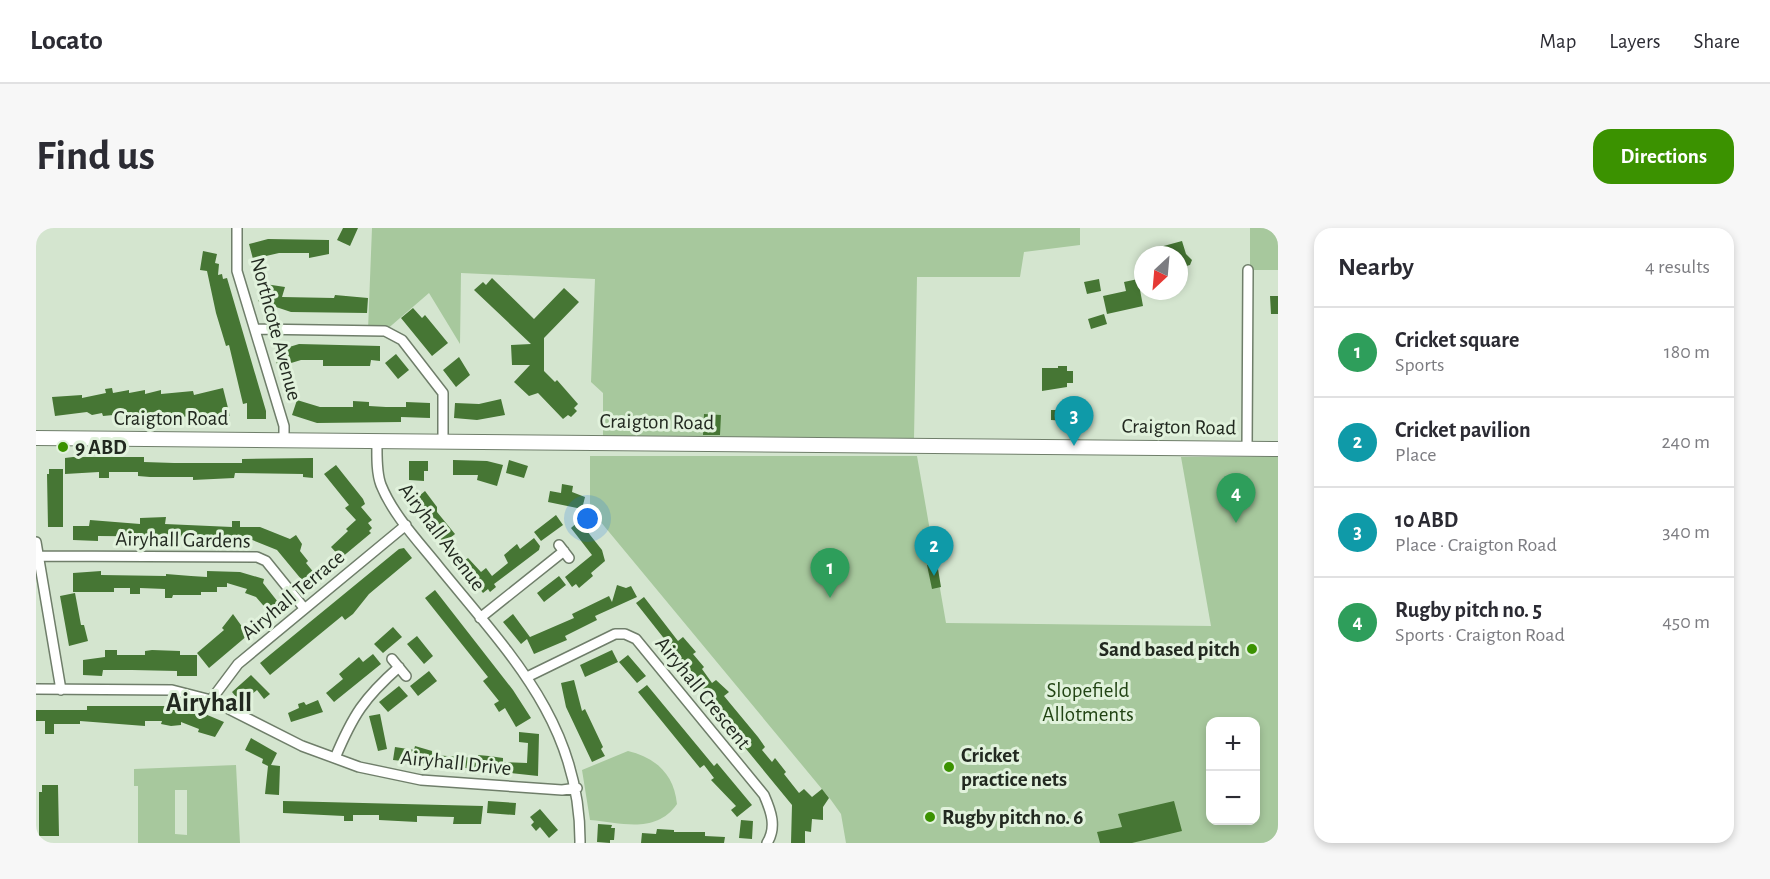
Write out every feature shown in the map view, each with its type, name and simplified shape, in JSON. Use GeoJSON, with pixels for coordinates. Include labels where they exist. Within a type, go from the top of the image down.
{"type":"FeatureCollection","features":[{"type":"Feature","properties":{"kind":"street","name":"Northcote Avenue"},"geometry":{"type":"LineString","coordinates":[[237,228],[237,271],[284,426],[284,440]]}},
{"type":"Feature","properties":{"kind":"street"},"geometry":{"type":"LineString","coordinates":[[1247,449],[1248,270]]}},
{"type":"Feature","properties":{"kind":"street"},"geometry":{"type":"LineString","coordinates":[[255,329],[385,331],[402,340],[443,393],[443,441]]}},
{"type":"Feature","properties":{"kind":"street"},"geometry":{"type":"LineString","coordinates":[[36,438],[36,443]]}},
{"type":"Feature","properties":{"kind":"street","name":"Craigton Road"},"geometry":{"type":"LineString","coordinates":[[36,438],[1278,449]]}},
{"type":"Feature","properties":{"kind":"street","name":"Airyhall Avenue"},"geometry":{"type":"LineString","coordinates":[[377,440],[381,485],[406,525],[527,677],[559,732],[577,788],[580,843]]}},
{"type":"Feature","properties":{"kind":"street","name":"Airyhall Terrace"},"geometry":{"type":"LineString","coordinates":[[211,699],[238,664],[406,525]]}},
{"type":"Feature","properties":{"kind":"street"},"geometry":{"type":"LineString","coordinates":[[36,542],[61,690]]}},
{"type":"Feature","properties":{"kind":"street","name":"Airyhall Avenue"},"geometry":{"type":"LineString","coordinates":[[480,618],[564,551]]}},
{"type":"Feature","properties":{"kind":"street","name":"Airyhall Gardens"},"geometry":{"type":"LineString","coordinates":[[38,556],[257,557],[266,561],[304,609]]}},
{"type":"Feature","properties":{"kind":"street","name":"Airyhall Crescent"},"geometry":{"type":"LineString","coordinates":[[527,677],[615,634],[625,634],[636,639],[764,795],[771,810],[773,824],[767,843]]}},
{"type":"Feature","properties":{"kind":"street"},"geometry":{"type":"LineString","coordinates":[[393,659],[406,676]]}},
{"type":"Feature","properties":{"kind":"street"},"geometry":{"type":"LineString","coordinates":[[335,758],[358,708],[371,692],[399,667]]}},
{"type":"Feature","properties":{"kind":"street","name":"Airyhall Drive"},"geometry":{"type":"LineString","coordinates":[[36,689],[172,690],[211,699],[302,746],[368,769],[421,780],[562,790],[577,788]]}},
{"type":"Feature","properties":{"kind":"green space"},"geometry":{"type":"Polygon","coordinates":[[[372,228],[1080,228],[1080,245],[1024,252],[1020,277],[917,277],[914,438],[603,436],[603,393],[591,382],[595,279],[461,273],[460,344],[429,293],[385,331],[368,330],[372,228]]]}},
{"type":"Feature","properties":{"kind":"green space"},"geometry":{"type":"Polygon","coordinates":[[[1250,228],[1278,228],[1278,270],[1250,270],[1250,228]]]}},
{"type":"Feature","properties":{"kind":"green space","name":"Slopefield Allotments"},"geometry":{"type":"Polygon","coordinates":[[[590,456],[917,456],[946,623],[1211,626],[1181,457],[1278,457],[1278,843],[846,843],[841,814],[590,509],[590,456]]]}},
{"type":"Feature","properties":{"kind":"green space"},"geometry":{"type":"Polygon","coordinates":[[[628,751],[647,758],[662,769],[672,784],[677,804],[659,820],[649,823],[626,824],[590,820],[582,770],[628,751]]]}},
{"type":"Feature","properties":{"kind":"green space"},"geometry":{"type":"Polygon","coordinates":[[[236,765],[240,843],[138,843],[138,786],[134,786],[134,769],[236,765]],[[175,790],[175,834],[187,835],[187,790],[175,790]]]}},
{"type":"Feature","properties":{"kind":"building"},"geometry":{"type":"Polygon","coordinates":[[[343,228],[358,228],[350,246],[337,240],[343,228]]]}},
{"type":"Feature","properties":{"kind":"building"},"geometry":{"type":"Polygon","coordinates":[[[268,239],[329,240],[329,254],[309,258],[309,253],[279,253],[253,259],[249,244],[268,239]]]}},
{"type":"Feature","properties":{"kind":"building"},"geometry":{"type":"Polygon","coordinates":[[[1182,241],[1184,246],[1164,246],[1182,241]]]}},
{"type":"Feature","properties":{"kind":"building"},"geometry":{"type":"Polygon","coordinates":[[[203,251],[217,254],[215,263],[219,264],[218,275],[222,274],[223,279],[227,278],[266,411],[266,419],[247,419],[247,403],[243,404],[229,345],[226,346],[216,313],[207,271],[200,270],[203,251]]]}},
{"type":"Feature","properties":{"kind":"building"},"geometry":{"type":"Polygon","coordinates":[[[1188,256],[1192,260],[1188,266],[1188,256]]]}},
{"type":"Feature","properties":{"kind":"building"},"geometry":{"type":"Polygon","coordinates":[[[492,278],[534,319],[564,288],[579,302],[544,338],[544,371],[555,382],[557,380],[578,404],[574,408],[577,411],[571,417],[568,415],[563,419],[538,393],[529,396],[514,382],[530,365],[512,365],[511,345],[531,344],[474,290],[483,282],[486,285],[492,278]]]}},
{"type":"Feature","properties":{"kind":"building"},"geometry":{"type":"Polygon","coordinates":[[[1099,279],[1101,291],[1087,294],[1084,282],[1099,279]]]}},
{"type":"Feature","properties":{"kind":"building"},"geometry":{"type":"Polygon","coordinates":[[[1134,280],[1134,300],[1142,300],[1143,306],[1107,314],[1103,296],[1126,291],[1124,282],[1134,280]]]}},
{"type":"Feature","properties":{"kind":"building"},"geometry":{"type":"Polygon","coordinates":[[[265,284],[285,287],[282,297],[334,298],[335,295],[368,298],[367,313],[291,312],[258,301],[265,284]]]}},
{"type":"Feature","properties":{"kind":"building"},"geometry":{"type":"Polygon","coordinates":[[[1270,296],[1278,296],[1278,314],[1271,314],[1270,296]]]}},
{"type":"Feature","properties":{"kind":"building"},"geometry":{"type":"Polygon","coordinates":[[[413,308],[422,318],[425,315],[448,343],[432,356],[401,318],[413,308]]]}},
{"type":"Feature","properties":{"kind":"building"},"geometry":{"type":"Polygon","coordinates":[[[1104,314],[1107,324],[1091,329],[1088,319],[1104,314]]]}},
{"type":"Feature","properties":{"kind":"building"},"geometry":{"type":"Polygon","coordinates":[[[299,344],[380,346],[380,361],[371,360],[370,366],[323,366],[323,360],[301,360],[278,367],[273,352],[299,344]]]}},
{"type":"Feature","properties":{"kind":"building"},"geometry":{"type":"Polygon","coordinates":[[[396,354],[409,370],[398,379],[385,363],[396,354]]]}},
{"type":"Feature","properties":{"kind":"building"},"geometry":{"type":"Polygon","coordinates":[[[459,357],[470,375],[456,387],[443,370],[459,357]]]}},
{"type":"Feature","properties":{"kind":"building"},"geometry":{"type":"Polygon","coordinates":[[[1058,366],[1067,366],[1067,371],[1073,371],[1073,383],[1067,383],[1067,387],[1042,391],[1042,368],[1058,368],[1058,366]]]}},
{"type":"Feature","properties":{"kind":"building"},"geometry":{"type":"Polygon","coordinates":[[[112,388],[113,393],[145,390],[145,394],[161,390],[161,394],[193,391],[194,395],[223,388],[230,416],[204,417],[199,414],[183,417],[183,414],[172,416],[167,414],[152,417],[151,414],[135,416],[134,413],[103,416],[102,413],[92,415],[87,412],[55,416],[52,397],[82,395],[82,398],[106,393],[105,389],[112,388]]]}},
{"type":"Feature","properties":{"kind":"building"},"geometry":{"type":"Polygon","coordinates":[[[501,399],[505,415],[477,420],[454,418],[455,403],[479,404],[501,399]]]}},
{"type":"Feature","properties":{"kind":"building"},"geometry":{"type":"Polygon","coordinates":[[[297,400],[320,407],[353,407],[353,401],[369,402],[369,406],[386,407],[406,407],[406,402],[430,403],[430,418],[401,417],[401,422],[317,423],[292,415],[297,400]]]}},
{"type":"Feature","properties":{"kind":"building"},"geometry":{"type":"Polygon","coordinates":[[[1051,410],[1067,410],[1067,421],[1051,420],[1051,410]]]}},
{"type":"Feature","properties":{"kind":"building"},"geometry":{"type":"Polygon","coordinates":[[[704,414],[721,415],[720,435],[703,435],[704,414]]]}},
{"type":"Feature","properties":{"kind":"building"},"geometry":{"type":"Polygon","coordinates":[[[144,457],[144,462],[174,463],[242,463],[242,459],[313,458],[313,478],[303,477],[303,474],[235,473],[234,478],[193,480],[193,477],[138,476],[138,472],[109,472],[109,478],[99,478],[99,472],[65,474],[65,458],[144,457]]]}},
{"type":"Feature","properties":{"kind":"building"},"geometry":{"type":"Polygon","coordinates":[[[453,460],[487,461],[503,465],[497,486],[477,480],[478,475],[453,475],[453,460]]]}},
{"type":"Feature","properties":{"kind":"building"},"geometry":{"type":"Polygon","coordinates":[[[509,460],[528,466],[524,478],[506,473],[509,460]]]}},
{"type":"Feature","properties":{"kind":"building"},"geometry":{"type":"Polygon","coordinates":[[[409,461],[428,461],[428,471],[424,471],[424,481],[409,480],[409,461]]]}},
{"type":"Feature","properties":{"kind":"building"},"geometry":{"type":"Polygon","coordinates":[[[336,465],[363,499],[365,504],[361,507],[372,520],[368,523],[372,528],[369,531],[371,533],[341,558],[331,547],[356,520],[345,508],[349,505],[324,474],[336,465]]]}},
{"type":"Feature","properties":{"kind":"building"},"geometry":{"type":"Polygon","coordinates":[[[49,469],[63,469],[63,527],[48,527],[47,474],[49,474],[49,469]]]}},
{"type":"Feature","properties":{"kind":"building"},"geometry":{"type":"Polygon","coordinates":[[[562,484],[573,486],[572,492],[585,497],[582,509],[548,502],[550,491],[561,493],[562,484]]]}},
{"type":"Feature","properties":{"kind":"building"},"geometry":{"type":"Polygon","coordinates":[[[425,491],[437,507],[437,512],[455,534],[444,543],[413,506],[412,502],[425,491]]]}},
{"type":"Feature","properties":{"kind":"building"},"geometry":{"type":"Polygon","coordinates":[[[556,515],[563,525],[541,541],[534,532],[556,515]]]}},
{"type":"Feature","properties":{"kind":"building"},"geometry":{"type":"Polygon","coordinates":[[[166,517],[165,524],[232,527],[232,521],[240,521],[240,527],[260,527],[290,539],[296,535],[302,544],[300,551],[308,561],[306,563],[315,574],[321,574],[325,579],[311,591],[277,550],[250,539],[250,542],[208,541],[208,537],[98,536],[98,541],[73,540],[73,526],[89,526],[90,520],[140,524],[140,518],[166,517]]]}},
{"type":"Feature","properties":{"kind":"building"},"geometry":{"type":"Polygon","coordinates":[[[579,521],[602,550],[605,561],[579,588],[576,584],[572,587],[565,577],[592,555],[571,528],[579,521]]]}},
{"type":"Feature","properties":{"kind":"building"},"geometry":{"type":"Polygon","coordinates":[[[534,538],[540,546],[539,550],[494,584],[496,587],[490,592],[488,589],[483,593],[460,564],[468,558],[481,572],[486,568],[492,576],[508,563],[504,555],[517,544],[520,549],[534,538]]]}},
{"type":"Feature","properties":{"kind":"building"},"geometry":{"type":"Polygon","coordinates":[[[404,548],[412,558],[369,594],[353,614],[345,620],[342,616],[270,675],[260,663],[399,549],[404,548]]]}},
{"type":"Feature","properties":{"kind":"building"},"geometry":{"type":"Polygon","coordinates":[[[937,563],[941,587],[932,589],[927,565],[937,563]]]}},
{"type":"Feature","properties":{"kind":"building"},"geometry":{"type":"Polygon","coordinates":[[[101,571],[101,575],[166,576],[166,574],[207,577],[207,571],[240,572],[264,579],[263,583],[285,611],[275,619],[256,597],[245,593],[247,589],[227,583],[227,587],[217,587],[217,592],[201,592],[201,595],[173,595],[172,598],[165,598],[165,589],[140,588],[140,594],[130,594],[130,588],[114,588],[114,592],[73,592],[73,573],[101,571]]]}},
{"type":"Feature","properties":{"kind":"building"},"geometry":{"type":"Polygon","coordinates":[[[559,576],[566,585],[544,602],[537,593],[559,576]]]}},
{"type":"Feature","properties":{"kind":"building"},"geometry":{"type":"Polygon","coordinates":[[[617,585],[626,588],[631,586],[637,597],[595,616],[597,620],[565,636],[567,640],[534,654],[527,639],[521,644],[503,622],[513,614],[530,637],[574,618],[572,614],[609,596],[612,602],[617,585]]]}},
{"type":"Feature","properties":{"kind":"building"},"geometry":{"type":"Polygon","coordinates":[[[435,590],[513,690],[531,718],[516,727],[505,708],[499,712],[494,704],[499,701],[483,681],[488,677],[425,598],[435,590]]]}},
{"type":"Feature","properties":{"kind":"building"},"geometry":{"type":"Polygon","coordinates":[[[75,593],[81,625],[84,625],[88,641],[69,646],[60,596],[75,593]]]}},
{"type":"Feature","properties":{"kind":"building"},"geometry":{"type":"Polygon","coordinates":[[[644,597],[678,641],[683,637],[696,652],[693,654],[704,667],[702,669],[712,683],[716,680],[729,692],[724,696],[758,737],[765,747],[762,750],[772,762],[775,758],[799,793],[804,789],[812,797],[822,789],[829,798],[823,807],[823,820],[812,819],[811,832],[805,831],[805,843],[791,843],[792,805],[742,744],[745,741],[636,603],[644,597]]]}},
{"type":"Feature","properties":{"kind":"building"},"geometry":{"type":"Polygon","coordinates":[[[233,614],[248,635],[209,668],[197,653],[224,630],[222,628],[233,614]]]}},
{"type":"Feature","properties":{"kind":"building"},"geometry":{"type":"Polygon","coordinates":[[[393,627],[402,637],[383,653],[374,644],[393,627]]]}},
{"type":"Feature","properties":{"kind":"building"},"geometry":{"type":"Polygon","coordinates":[[[417,636],[433,656],[424,664],[407,644],[417,636]]]}},
{"type":"Feature","properties":{"kind":"building"},"geometry":{"type":"Polygon","coordinates":[[[105,650],[117,650],[117,655],[145,655],[145,651],[152,650],[180,651],[180,655],[197,655],[197,676],[177,676],[177,671],[132,670],[103,670],[102,676],[83,675],[83,660],[105,657],[105,650]]]}},
{"type":"Feature","properties":{"kind":"building"},"geometry":{"type":"Polygon","coordinates":[[[612,650],[618,662],[585,677],[580,665],[612,650]]]}},
{"type":"Feature","properties":{"kind":"building"},"geometry":{"type":"Polygon","coordinates":[[[373,654],[381,664],[334,702],[326,693],[343,679],[339,674],[359,657],[363,662],[373,654]]]}},
{"type":"Feature","properties":{"kind":"building"},"geometry":{"type":"Polygon","coordinates":[[[628,655],[646,676],[637,683],[619,662],[628,655]]]}},
{"type":"Feature","properties":{"kind":"building"},"geometry":{"type":"Polygon","coordinates":[[[429,671],[437,681],[418,696],[410,686],[429,671]]]}},
{"type":"Feature","properties":{"kind":"building"},"geometry":{"type":"Polygon","coordinates":[[[251,675],[270,694],[264,699],[257,690],[241,703],[232,692],[251,675]]]}},
{"type":"Feature","properties":{"kind":"building"},"geometry":{"type":"Polygon","coordinates":[[[574,680],[582,711],[585,709],[605,756],[592,762],[566,707],[561,683],[574,680]]]}},
{"type":"Feature","properties":{"kind":"building"},"geometry":{"type":"Polygon","coordinates":[[[647,685],[714,766],[717,763],[752,805],[737,817],[731,810],[736,806],[711,780],[714,778],[704,765],[700,768],[638,692],[647,685]]]}},
{"type":"Feature","properties":{"kind":"building"},"geometry":{"type":"Polygon","coordinates":[[[399,686],[408,696],[388,712],[379,702],[399,686]]]}},
{"type":"Feature","properties":{"kind":"building"},"geometry":{"type":"Polygon","coordinates":[[[318,700],[323,712],[291,722],[288,713],[299,708],[298,704],[304,702],[306,705],[318,700]]]}},
{"type":"Feature","properties":{"kind":"building"},"geometry":{"type":"Polygon","coordinates":[[[87,706],[167,706],[193,709],[224,722],[215,737],[198,732],[199,729],[181,722],[181,725],[171,726],[161,724],[162,721],[145,721],[145,726],[80,721],[80,724],[54,724],[54,734],[45,734],[45,721],[36,721],[36,710],[87,710],[87,706]]]}},
{"type":"Feature","properties":{"kind":"building"},"geometry":{"type":"Polygon","coordinates":[[[380,714],[387,749],[378,751],[369,716],[380,714]]]}},
{"type":"Feature","properties":{"kind":"building"},"geometry":{"type":"Polygon","coordinates":[[[519,732],[539,734],[538,776],[393,760],[395,747],[414,750],[415,746],[432,751],[432,755],[478,758],[478,755],[503,758],[503,762],[527,763],[528,743],[519,742],[519,732]]]}},
{"type":"Feature","properties":{"kind":"building"},"geometry":{"type":"Polygon","coordinates":[[[251,738],[277,753],[271,765],[280,766],[279,795],[265,794],[268,766],[262,763],[263,759],[245,750],[251,738]]]}},
{"type":"Feature","properties":{"kind":"building"},"geometry":{"type":"Polygon","coordinates":[[[42,785],[58,785],[59,836],[39,836],[39,792],[42,792],[42,785]]]}},
{"type":"Feature","properties":{"kind":"building"},"geometry":{"type":"Polygon","coordinates":[[[283,801],[483,806],[481,824],[453,824],[454,817],[417,816],[417,822],[379,820],[379,815],[353,815],[353,821],[344,821],[344,816],[283,813],[283,801]]]}},
{"type":"Feature","properties":{"kind":"building"},"geometry":{"type":"Polygon","coordinates":[[[488,801],[516,803],[515,815],[487,813],[488,801]]]}},
{"type":"Feature","properties":{"kind":"building"},"geometry":{"type":"Polygon","coordinates":[[[1174,801],[1182,831],[1132,843],[1100,843],[1097,832],[1122,827],[1118,814],[1174,801]]]}},
{"type":"Feature","properties":{"kind":"building"},"geometry":{"type":"Polygon","coordinates":[[[540,809],[558,830],[549,838],[540,827],[536,831],[531,825],[534,822],[530,817],[540,809]]]}},
{"type":"Feature","properties":{"kind":"building"},"geometry":{"type":"Polygon","coordinates":[[[741,820],[753,821],[752,839],[739,838],[741,820]]]}},
{"type":"Feature","properties":{"kind":"building"},"geometry":{"type":"Polygon","coordinates":[[[598,824],[612,825],[611,828],[615,828],[614,840],[610,840],[610,843],[597,842],[598,824]]]}},
{"type":"Feature","properties":{"kind":"building"},"geometry":{"type":"Polygon","coordinates":[[[657,829],[674,830],[674,832],[705,832],[705,836],[725,837],[724,843],[641,843],[642,833],[656,834],[657,829]]]}},
{"type":"Feature","properties":{"kind":"place","name":"10 ABD"},"geometry":{"type":"Point","coordinates":[1074,446]}},
{"type":"Feature","properties":{"kind":"place","name":"9 ABD"},"geometry":{"type":"Point","coordinates":[63,447]}},
{"type":"Feature","properties":{"kind":"place","name":"Rugby pitch no. 5"},"geometry":{"type":"Point","coordinates":[1236,523]}},
{"type":"Feature","properties":{"kind":"place","name":"Cricket pavilion"},"geometry":{"type":"Point","coordinates":[934,576]}},
{"type":"Feature","properties":{"kind":"place","name":"Cricket square"},"geometry":{"type":"Point","coordinates":[830,598]}},
{"type":"Feature","properties":{"kind":"place","name":"Sand based pitch"},"geometry":{"type":"Point","coordinates":[1252,649]}},
{"type":"Feature","properties":{"kind":"place","name":"Cricket practice nets"},"geometry":{"type":"Point","coordinates":[949,767]}},
{"type":"Feature","properties":{"kind":"place","name":"Rugby pitch no. 6"},"geometry":{"type":"Point","coordinates":[930,817]}},
{"type":"Feature","properties":{"kind":"district","name":"Airyhall"},"geometry":{"type":"Point","coordinates":[209,702]}}]}
